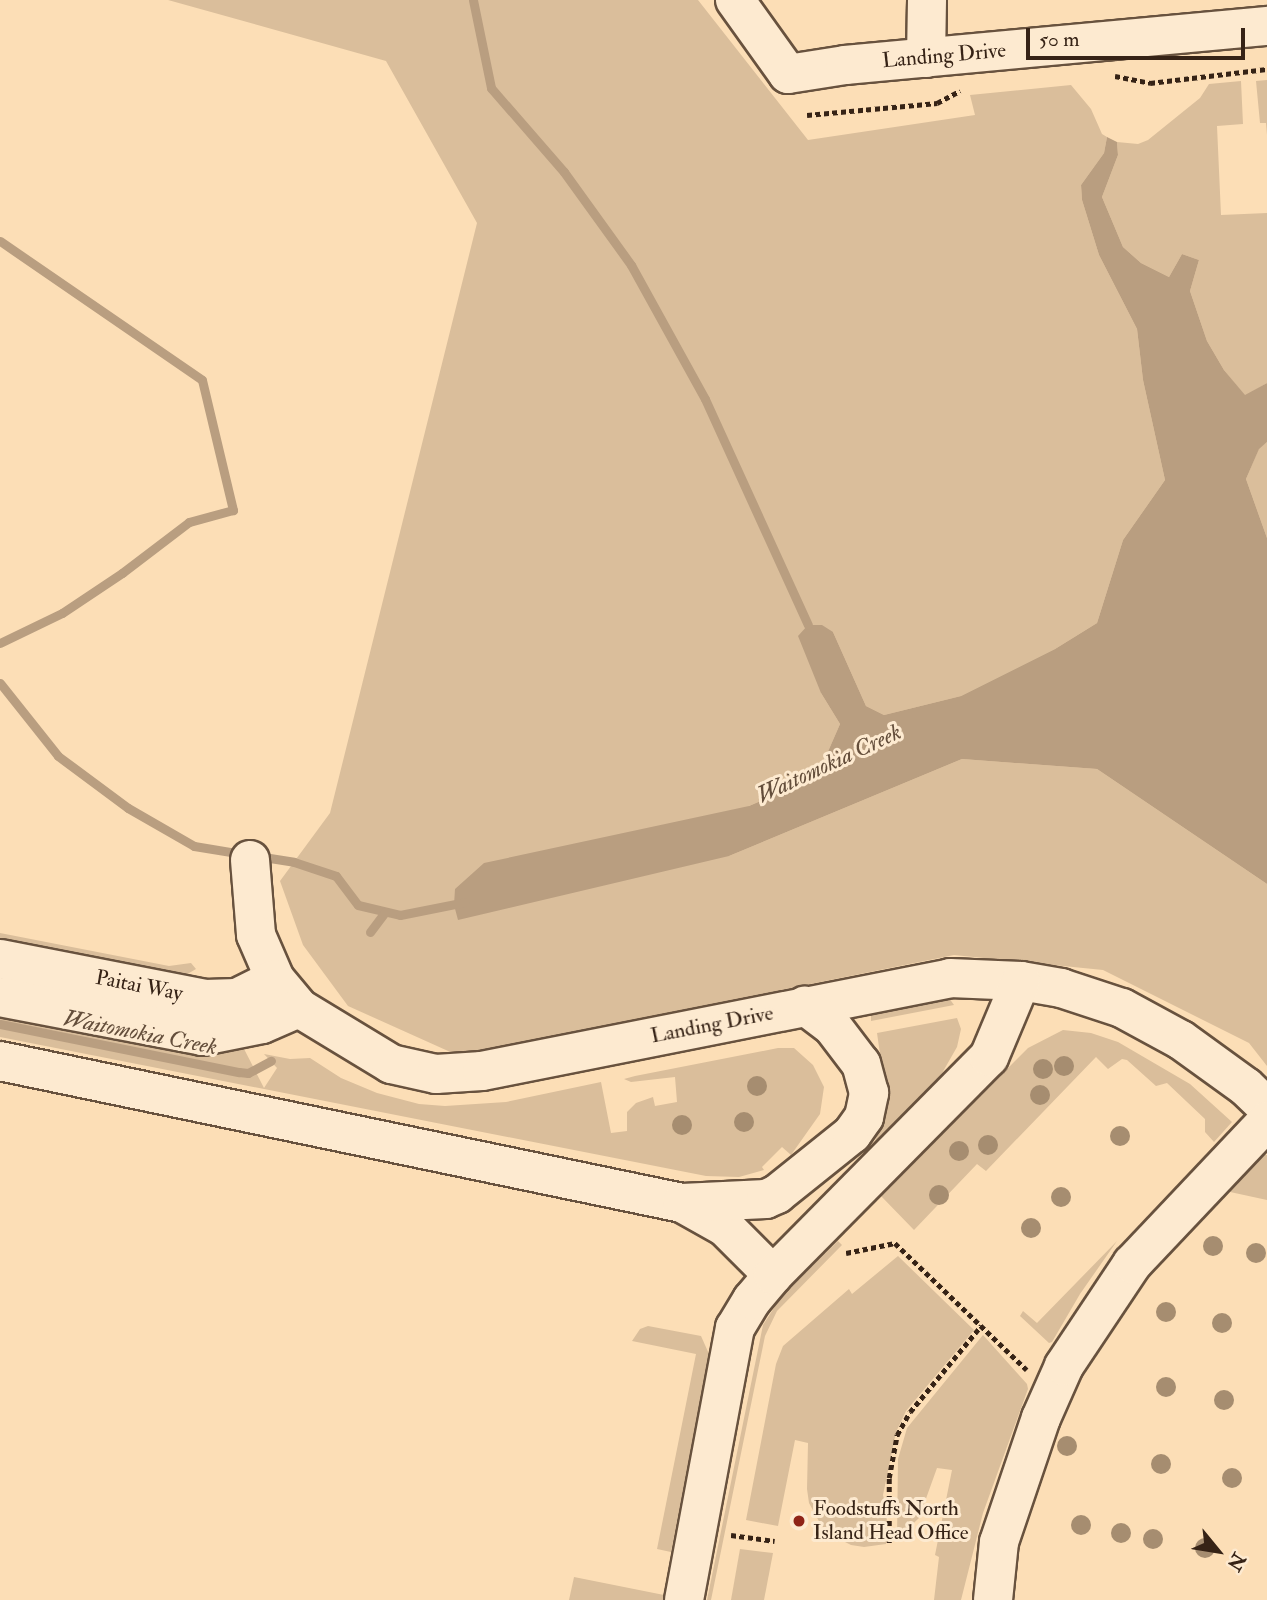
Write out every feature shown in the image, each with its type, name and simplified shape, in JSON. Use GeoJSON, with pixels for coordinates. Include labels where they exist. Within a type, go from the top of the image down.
{"type":"FeatureCollection","features":[{"type":"Feature","properties":{"kind":"street","name":"Landing Drive"},"geometry":{"type":"LineString","coordinates":[[735,0],[788,74],[926,58],[1267,26]]}},
{"type":"Feature","properties":{"kind":"street"},"geometry":{"type":"LineString","coordinates":[[926,58],[927,0]]}},
{"type":"Feature","properties":{"kind":"street","name":"Landing Drive"},"geometry":{"type":"LineString","coordinates":[[250,860],[256,935],[275,979],[299,1008],[391,1064],[436,1074],[482,1071],[950,978],[1021,981],[1061,988],[1122,1009],[1181,1040],[1246,1087],[1267,1107]]}},
{"type":"Feature","properties":{"kind":"street","name":"Paitai Way"},"geometry":{"type":"LineString","coordinates":[[0,959],[205,999],[237,998],[275,979]]}},
{"type":"Feature","properties":{"kind":"street"},"geometry":{"type":"LineString","coordinates":[[684,1600],[735,1328],[752,1300],[773,1275],[989,1057],[1002,1032],[1021,981]]}},
{"type":"Feature","properties":{"kind":"street","name":"Paitai Way"},"geometry":{"type":"LineString","coordinates":[[0,997],[202,1036],[223,1034],[262,1024],[299,1008]]}},
{"type":"Feature","properties":{"kind":"street"},"geometry":{"type":"LineString","coordinates":[[0,1062],[682,1203],[766,1199],[777,1194],[852,1134],[864,1117],[869,1093],[861,1064],[832,1026],[805,1006]]}},
{"type":"Feature","properties":{"kind":"street"},"geometry":{"type":"LineString","coordinates":[[993,1600],[999,1542],[1041,1418],[1064,1366],[1132,1264],[1267,1121]]}},
{"type":"Feature","properties":{"kind":"street"},"geometry":{"type":"LineString","coordinates":[[682,1203],[725,1227],[773,1275]]}},
{"type":"Feature","properties":{"kind":"path"},"geometry":{"type":"LineString","coordinates":[[1113,76],[1150,83],[1267,69]]}},
{"type":"Feature","properties":{"kind":"path"},"geometry":{"type":"LineString","coordinates":[[807,115],[937,103],[959,91],[971,90]]}},
{"type":"Feature","properties":{"kind":"path"},"geometry":{"type":"LineString","coordinates":[[840,1259],[848,1251],[895,1243],[1037,1379]]}},
{"type":"Feature","properties":{"kind":"path"},"geometry":{"type":"LineString","coordinates":[[889,1543],[888,1478],[897,1435],[911,1412],[981,1326]]}},
{"type":"Feature","properties":{"kind":"path"},"geometry":{"type":"LineString","coordinates":[[729,1548],[733,1522]]}},
{"type":"Feature","properties":{"kind":"path"},"geometry":{"type":"LineString","coordinates":[[731,1535],[775,1541]]}},
{"type":"Feature","properties":{"kind":"shaded area"},"geometry":{"type":"Polygon","coordinates":[[[168,0],[698,0],[808,140],[975,115],[970,95],[1071,85],[1091,109],[1102,134],[1107,137],[1104,153],[1081,185],[1082,200],[1099,255],[1137,329],[1143,380],[1165,480],[1123,540],[1097,623],[1055,649],[961,696],[884,715],[866,706],[833,632],[821,693],[840,724],[826,756],[809,780],[749,806],[729,856],[962,759],[1097,769],[1267,884],[1267,1066],[1249,1043],[1103,970],[954,955],[457,1055],[348,1006],[303,945],[280,881],[330,813],[477,223],[386,61],[168,0]]]}},
{"type":"Feature","properties":{"kind":"shaded area"},"geometry":{"type":"Polygon","coordinates":[[[1267,80],[1267,135],[1266,123],[1260,123],[1256,81],[1267,80]]]}},
{"type":"Feature","properties":{"kind":"shaded area"},"geometry":{"type":"Polygon","coordinates":[[[1241,81],[1243,124],[1217,126],[1221,215],[1267,213],[1267,383],[1245,396],[1224,370],[1207,341],[1190,291],[1199,260],[1182,254],[1169,277],[1141,263],[1123,247],[1102,197],[1118,155],[1117,142],[1138,144],[1148,140],[1200,98],[1209,84],[1241,81]]]}},
{"type":"Feature","properties":{"kind":"shaded area"},"geometry":{"type":"Polygon","coordinates":[[[1267,442],[1267,538],[1246,479],[1259,448],[1267,442]]]}},
{"type":"Feature","properties":{"kind":"shaded area"},"geometry":{"type":"Polygon","coordinates":[[[0,933],[169,966],[191,963],[196,969],[184,976],[0,952],[0,933]]]}},
{"type":"Feature","properties":{"kind":"shaded area"},"geometry":{"type":"Polygon","coordinates":[[[949,998],[954,1005],[871,1021],[871,1014],[949,998]]]}},
{"type":"Feature","properties":{"kind":"shaded area"},"geometry":{"type":"Polygon","coordinates":[[[0,1006],[242,1045],[264,1088],[277,1068],[264,1054],[290,1059],[310,1058],[341,1078],[377,1093],[419,1104],[445,1106],[506,1102],[601,1082],[611,1133],[627,1131],[627,1112],[636,1103],[653,1097],[655,1106],[677,1102],[675,1077],[631,1082],[624,1079],[635,1076],[778,1048],[794,1048],[813,1065],[824,1087],[820,1114],[791,1155],[782,1147],[762,1167],[764,1170],[739,1177],[706,1176],[0,1037],[0,1006]]]}},
{"type":"Feature","properties":{"kind":"shaded area"},"geometry":{"type":"Polygon","coordinates":[[[957,1018],[961,1029],[957,1047],[941,1075],[876,1147],[874,1143],[887,1103],[877,1033],[957,1018]]]}},
{"type":"Feature","properties":{"kind":"shaded area"},"geometry":{"type":"Polygon","coordinates":[[[1063,1030],[1091,1033],[1118,1042],[1190,1084],[1232,1122],[1214,1142],[1205,1132],[1205,1119],[1167,1083],[1156,1086],[1127,1060],[1122,1059],[1108,1069],[1096,1057],[986,1171],[977,1164],[914,1230],[881,1196],[1028,1048],[1063,1030]]]}},
{"type":"Feature","properties":{"kind":"shaded area"},"geometry":{"type":"Polygon","coordinates":[[[1256,1155],[1267,1155],[1267,1200],[1221,1190],[1256,1155]]]}},
{"type":"Feature","properties":{"kind":"shaded area"},"geometry":{"type":"Polygon","coordinates":[[[838,1241],[842,1245],[777,1311],[765,1336],[711,1600],[707,1600],[763,1325],[781,1297],[838,1241]]]}},
{"type":"Feature","properties":{"kind":"shaded area"},"geometry":{"type":"Polygon","coordinates":[[[1117,1241],[1080,1294],[1052,1342],[1049,1343],[1020,1316],[1023,1311],[1037,1323],[1117,1241]]]}},
{"type":"Feature","properties":{"kind":"shaded area"},"geometry":{"type":"Polygon","coordinates":[[[898,1256],[974,1330],[906,1411],[896,1432],[883,1495],[887,1512],[886,1544],[864,1547],[851,1545],[831,1535],[821,1525],[809,1503],[808,1443],[795,1440],[778,1526],[746,1520],[776,1364],[783,1346],[849,1289],[852,1294],[898,1256]]]}},
{"type":"Feature","properties":{"kind":"shaded area"},"geometry":{"type":"Polygon","coordinates":[[[648,1326],[701,1336],[709,1354],[671,1552],[657,1549],[696,1354],[632,1341],[640,1329],[648,1326]]]}},
{"type":"Feature","properties":{"kind":"shaded area"},"geometry":{"type":"Polygon","coordinates":[[[983,1335],[1027,1384],[1028,1389],[983,1513],[961,1600],[934,1600],[939,1557],[935,1555],[952,1470],[937,1468],[919,1518],[897,1539],[898,1459],[907,1428],[983,1335]]]}},
{"type":"Feature","properties":{"kind":"shaded area"},"geometry":{"type":"Polygon","coordinates":[[[740,1549],[773,1553],[764,1600],[731,1600],[740,1549]]]}},
{"type":"Feature","properties":{"kind":"shaded area"},"geometry":{"type":"Polygon","coordinates":[[[574,1577],[664,1595],[663,1600],[569,1600],[574,1577]]]}},
{"type":"Feature","properties":{"kind":"water"},"geometry":{"type":"Polygon","coordinates":[[[1107,137],[1117,142],[1118,155],[1102,197],[1123,247],[1141,263],[1169,277],[1182,254],[1199,260],[1190,291],[1207,341],[1224,370],[1245,395],[1267,383],[1267,442],[1259,449],[1246,479],[1267,538],[1267,884],[1097,769],[962,759],[729,856],[458,920],[454,905],[455,889],[484,863],[749,806],[809,780],[826,756],[840,724],[821,693],[798,636],[808,625],[822,625],[833,632],[866,706],[884,715],[961,696],[1055,649],[1097,623],[1123,540],[1165,480],[1143,380],[1137,329],[1099,255],[1082,200],[1081,185],[1104,153],[1107,137]]]}},
{"type":"Feature","properties":{"kind":"waterway"},"geometry":{"type":"LineString","coordinates":[[473,0],[491,88],[564,172],[631,265],[705,399],[808,625]]}},
{"type":"Feature","properties":{"kind":"waterway"},"geometry":{"type":"LineString","coordinates":[[0,241],[202,380],[233,510],[189,522],[122,573],[62,613],[0,643]]}},
{"type":"Feature","properties":{"kind":"waterway","name":"Waitomokia Creek"},"geometry":{"type":"LineString","coordinates":[[0,683],[58,756],[128,808],[194,846],[243,854]]}},
{"type":"Feature","properties":{"kind":"waterway","name":"Waitomokia Creek"},"geometry":{"type":"LineString","coordinates":[[257,856],[294,862],[336,876],[358,905],[400,915],[465,902]]}},
{"type":"Feature","properties":{"kind":"waterway","name":"Waitomokia Creek"},"geometry":{"type":"LineString","coordinates":[[370,932],[385,912]]}},
{"type":"Feature","properties":{"kind":"waterway","name":"Waitomokia Creek"},"geometry":{"type":"LineString","coordinates":[[0,1024],[239,1072],[248,1073],[271,1061]]}},
{"type":"Feature","properties":{"kind":"place","name":"Foodstuffs North Island Head Office"},"geometry":{"type":"Point","coordinates":[799,1521]}}]}
